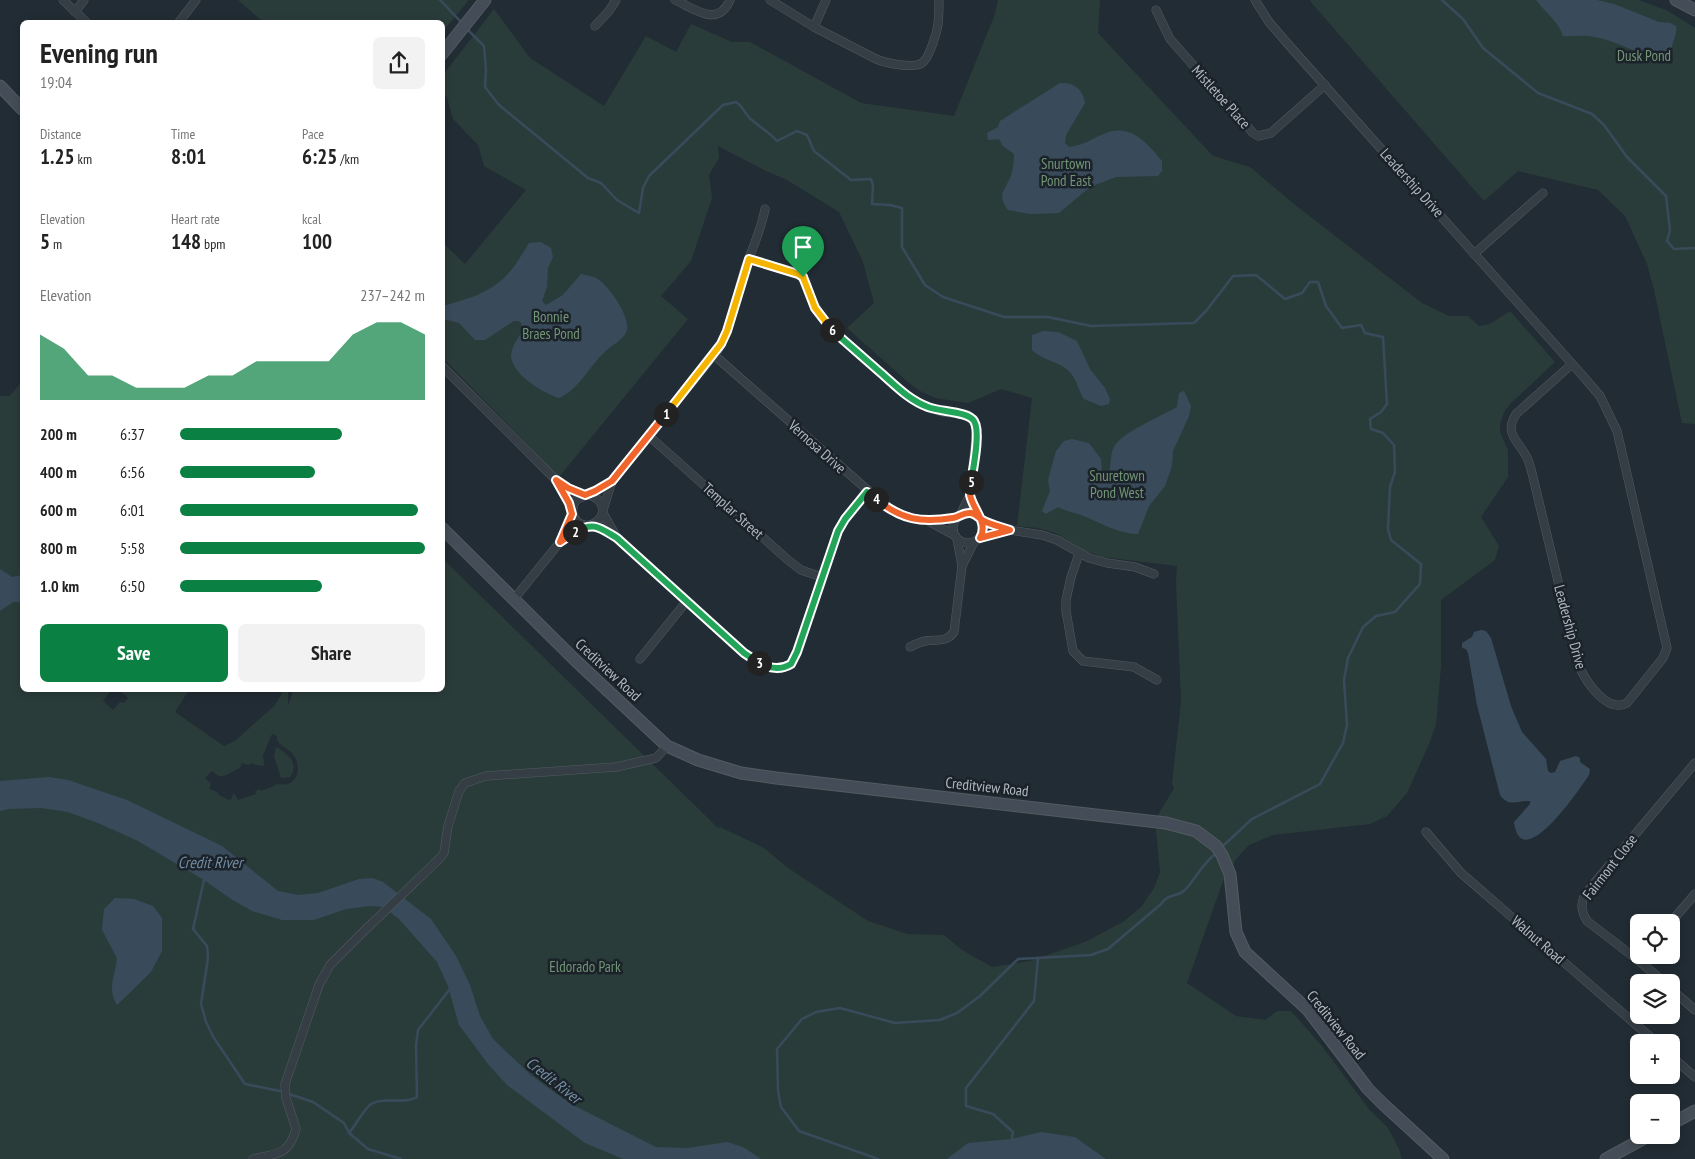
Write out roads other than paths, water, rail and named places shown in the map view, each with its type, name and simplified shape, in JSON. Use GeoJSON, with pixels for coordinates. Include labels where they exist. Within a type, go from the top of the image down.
{"type":"FeatureCollection","features":[{"type":"Feature","properties":{"kind":"street"},"geometry":{"type":"LineString","coordinates":[[63,0],[84,20]]}},
{"type":"Feature","properties":{"kind":"street"},"geometry":{"type":"LineString","coordinates":[[75,12],[84,0]]}},
{"type":"Feature","properties":{"kind":"street"},"geometry":{"type":"LineString","coordinates":[[180,20],[196,0]]}},
{"type":"Feature","properties":{"kind":"street"},"geometry":{"type":"LineString","coordinates":[[445,50],[485,0]]}},
{"type":"Feature","properties":{"kind":"street"},"geometry":{"type":"LineString","coordinates":[[595,26],[616,0]]}},
{"type":"Feature","properties":{"kind":"street"},"geometry":{"type":"LineString","coordinates":[[675,0],[710,15],[718,15],[727,7],[730,0]]}},
{"type":"Feature","properties":{"kind":"street"},"geometry":{"type":"LineString","coordinates":[[770,0],[814,27],[881,61],[910,65],[921,64],[927,58],[938,28],[939,0]]}},
{"type":"Feature","properties":{"kind":"street"},"geometry":{"type":"LineString","coordinates":[[814,27],[826,0]]}},
{"type":"Feature","properties":{"kind":"street","name":"Leadership Drive"},"geometry":{"type":"LineString","coordinates":[[1255,0],[1269,22],[1474,254],[1572,364],[1600,396],[1617,431],[1666,643],[1666,653],[1663,658],[1626,703],[1621,706],[1612,705],[1596,692],[1582,673],[1578,664],[1528,459],[1511,432],[1516,414],[1572,364]]}},
{"type":"Feature","properties":{"kind":"street"},"geometry":{"type":"LineString","coordinates":[[1676,0],[1695,10]]}},
{"type":"Feature","properties":{"kind":"street","name":"Mistletoe Place"},"geometry":{"type":"LineString","coordinates":[[1156,10],[1170,39],[1253,133],[1258,136],[1271,134],[1325,85]]}},
{"type":"Feature","properties":{"kind":"street"},"geometry":{"type":"LineString","coordinates":[[0,86],[20,107]]}},
{"type":"Feature","properties":{"kind":"street"},"geometry":{"type":"LineString","coordinates":[[1474,254],[1543,193]]}},
{"type":"Feature","properties":{"kind":"street"},"geometry":{"type":"LineString","coordinates":[[560,542],[598,522],[612,481],[714,355],[727,331],[762,224],[765,209]]}},
{"type":"Feature","properties":{"kind":"street"},"geometry":{"type":"LineString","coordinates":[[749,259],[803,277],[813,303],[828,326],[902,392],[928,408],[968,415],[976,423],[970,494],[953,526],[962,566],[955,628],[952,635],[942,641],[924,641],[910,647]]}},
{"type":"Feature","properties":{"kind":"street","name":"Vernosa Drive"},"geometry":{"type":"LineString","coordinates":[[714,355],[867,492],[897,514],[930,522],[955,537]]}},
{"type":"Feature","properties":{"kind":"street"},"geometry":{"type":"LineString","coordinates":[[445,369],[556,480],[568,488],[596,498],[602,505],[603,511],[617,538]]}},
{"type":"Feature","properties":{"kind":"street","name":"Templar Street"},"geometry":{"type":"LineString","coordinates":[[648,436],[788,560],[801,570],[822,576]]}},
{"type":"Feature","properties":{"kind":"street"},"geometry":{"type":"LineString","coordinates":[[556,480],[578,522],[599,528],[617,538],[686,602],[752,659],[764,665],[780,668],[791,664],[794,659],[838,531],[845,519],[867,492]]}},
{"type":"Feature","properties":{"kind":"street"},"geometry":{"type":"LineString","coordinates":[[514,599],[560,542],[576,500],[612,481]]}},
{"type":"Feature","properties":{"kind":"street"},"geometry":{"type":"LineString","coordinates":[[962,566],[984,530],[970,494]]}},
{"type":"Feature","properties":{"kind":"street"},"geometry":{"type":"LineString","coordinates":[[958,516],[970,513],[980,519],[1010,530],[1050,537],[1079,554],[1107,563],[1135,567],[1154,574]]}},
{"type":"Feature","properties":{"kind":"street","name":"Vernosa Drive"},"geometry":{"type":"LineString","coordinates":[[930,522],[958,516]]}},
{"type":"Feature","properties":{"kind":"street"},"geometry":{"type":"LineString","coordinates":[[955,537],[965,544],[1010,530]]}},
{"type":"Feature","properties":{"kind":"street","name":"Creditview Road"},"geometry":{"type":"LineString","coordinates":[[445,531],[574,660],[667,746],[698,760],[741,773],[776,778],[1166,823],[1196,831],[1216,846],[1227,864],[1230,874],[1236,932],[1245,952],[1308,1010],[1368,1089],[1443,1159]]}},
{"type":"Feature","properties":{"kind":"street"},"geometry":{"type":"LineString","coordinates":[[1079,554],[1066,600],[1072,651],[1083,661],[1134,666],[1157,680]]}},
{"type":"Feature","properties":{"kind":"street"},"geometry":{"type":"LineString","coordinates":[[640,659],[686,602]]}},
{"type":"Feature","properties":{"kind":"street"},"geometry":{"type":"LineString","coordinates":[[253,1159],[279,1154],[290,1144],[296,1129],[286,1098],[285,1084],[319,985],[330,965],[444,853],[448,826],[459,791],[465,783],[486,776],[616,767],[656,758],[667,746]]}},
{"type":"Feature","properties":{"kind":"street","name":"Fairmont Close"},"geometry":{"type":"LineString","coordinates":[[1630,950],[1587,920],[1581,907],[1582,900],[1695,763]]}},
{"type":"Feature","properties":{"kind":"street","name":"Walnut Road"},"geometry":{"type":"LineString","coordinates":[[1426,832],[1461,873],[1647,1034]]}},
{"type":"Feature","properties":{"kind":"street"},"geometry":{"type":"LineString","coordinates":[[1678,914],[1695,894]]}},
{"type":"Feature","properties":{"kind":"street","name":"Fairmont Close"},"geometry":{"type":"LineString","coordinates":[[1648,964],[1657,974]]}},
{"type":"Feature","properties":{"kind":"street"},"geometry":{"type":"LineString","coordinates":[[1680,997],[1695,1010]]}},
{"type":"Feature","properties":{"kind":"street"},"geometry":{"type":"LineString","coordinates":[[1680,1064],[1695,1077]]}},
{"type":"Feature","properties":{"kind":"street"},"geometry":{"type":"LineString","coordinates":[[1680,1119],[1695,1111]]}},
{"type":"Feature","properties":{"kind":"street"},"geometry":{"type":"LineString","coordinates":[[1606,1159],[1634,1144]]}},
{"type":"Feature","properties":{"kind":"water"},"geometry":{"type":"Polygon","coordinates":[[[1536,0],[1597,0],[1614,4],[1659,22],[1670,23],[1676,26],[1671,53],[1668,58],[1659,62],[1603,39],[1591,36],[1563,36],[1555,22],[1536,0]]]}},
{"type":"Feature","properties":{"kind":"water"},"geometry":{"type":"Polygon","coordinates":[[[1060,83],[1077,87],[1085,103],[1066,135],[1065,143],[1069,147],[1084,143],[1106,133],[1123,131],[1131,133],[1145,142],[1162,161],[1162,171],[1158,176],[1116,177],[1090,187],[1059,213],[1031,214],[1008,210],[1002,197],[1012,172],[1014,154],[1003,146],[999,139],[988,140],[987,133],[998,127],[1000,121],[1060,83]]]}},
{"type":"Feature","properties":{"kind":"water"},"geometry":{"type":"Polygon","coordinates":[[[541,242],[551,248],[553,257],[548,268],[547,287],[542,301],[546,305],[563,295],[581,274],[601,281],[612,293],[622,309],[627,324],[626,333],[622,338],[602,355],[573,389],[559,398],[529,382],[512,362],[513,348],[523,330],[519,321],[514,321],[485,340],[475,340],[459,323],[445,320],[445,305],[477,295],[499,282],[509,272],[529,243],[541,242]]]}},
{"type":"Feature","properties":{"kind":"water"},"geometry":{"type":"Polygon","coordinates":[[[1043,331],[1058,332],[1077,341],[1090,369],[1105,388],[1110,399],[1109,404],[1101,406],[1084,399],[1074,377],[1069,371],[1032,350],[1032,335],[1043,331]]]}},
{"type":"Feature","properties":{"kind":"water"},"geometry":{"type":"Polygon","coordinates":[[[1184,391],[1191,406],[1189,416],[1173,451],[1172,466],[1165,486],[1149,506],[1138,534],[1116,530],[1058,507],[1046,514],[1042,511],[1050,491],[1048,480],[1056,451],[1064,441],[1072,439],[1089,443],[1101,459],[1102,473],[1109,474],[1111,457],[1118,441],[1133,430],[1177,407],[1179,393],[1184,391]]]}},
{"type":"Feature","properties":{"kind":"water"},"geometry":{"type":"Polygon","coordinates":[[[0,569],[12,577],[20,575],[20,602],[13,602],[0,611],[0,569]]]}},
{"type":"Feature","properties":{"kind":"water"},"geometry":{"type":"Polygon","coordinates":[[[1486,631],[1491,638],[1511,706],[1522,732],[1546,759],[1548,771],[1551,773],[1555,772],[1560,761],[1576,756],[1580,758],[1580,762],[1590,769],[1589,775],[1564,810],[1539,834],[1528,840],[1519,836],[1514,822],[1530,804],[1530,801],[1510,802],[1503,799],[1500,795],[1477,705],[1468,653],[1466,649],[1462,648],[1462,643],[1472,637],[1474,632],[1486,631]]]}},
{"type":"Feature","properties":{"kind":"water","name":"Credit River"},"geometry":{"type":"Polygon","coordinates":[[[49,777],[68,780],[127,800],[222,846],[278,891],[298,895],[318,893],[359,879],[373,878],[383,882],[431,919],[456,956],[470,985],[480,1016],[493,1039],[532,1076],[571,1104],[656,1147],[688,1148],[727,1142],[743,1147],[761,1159],[623,1159],[585,1143],[507,1085],[488,1064],[459,1025],[448,986],[437,962],[399,919],[383,907],[370,906],[346,909],[314,920],[282,920],[252,911],[136,840],[98,823],[68,812],[41,808],[0,811],[0,781],[49,777]]]}},
{"type":"Feature","properties":{"kind":"water"},"geometry":{"type":"Polygon","coordinates":[[[115,898],[134,899],[153,906],[162,918],[162,951],[151,972],[117,1005],[112,993],[112,982],[117,958],[102,930],[104,909],[115,898]]]}},
{"type":"Feature","properties":{"kind":"water"},"geometry":{"type":"Polygon","coordinates":[[[1041,1132],[1075,1137],[1106,1159],[947,1159],[968,1143],[1012,1139],[1041,1132]]]}},
{"type":"Feature","properties":{"kind":"waterway"},"geometry":{"type":"LineString","coordinates":[[440,0],[462,23]]}},
{"type":"Feature","properties":{"kind":"waterway"},"geometry":{"type":"LineString","coordinates":[[1442,0],[1463,19],[1483,48],[1538,93],[1592,114],[1604,125],[1627,157],[1666,196],[1670,230],[1667,241],[1674,249],[1695,248]]}},
{"type":"Feature","properties":{"kind":"waterway"},"geometry":{"type":"LineString","coordinates":[[467,29],[484,46],[485,87],[499,105],[588,178],[601,183],[617,200],[639,213],[643,188],[649,176],[723,105],[736,102],[750,118],[777,141],[797,131],[807,135],[814,151],[851,180],[871,179],[873,185],[872,204],[902,208],[902,247],[925,285],[943,297],[1004,317],[1048,317],[1091,326],[1194,323],[1206,311],[1233,276],[1256,275],[1285,299],[1302,293],[1310,282],[1318,282],[1326,306],[1342,328],[1361,325],[1365,333],[1383,337],[1387,404],[1381,412],[1370,419],[1371,429],[1383,433],[1394,445],[1395,472],[1390,487],[1388,529],[1391,540],[1421,564],[1420,584],[1395,612],[1376,616],[1363,627],[1348,658],[1344,680],[1347,725],[1343,743],[1320,784],[1252,819],[1224,845]]}},
{"type":"Feature","properties":{"kind":"waterway"},"geometry":{"type":"LineString","coordinates":[[878,1159],[799,1131],[781,1107],[778,1091],[777,1049],[802,1019],[816,1012],[840,1008],[895,1023],[940,1020],[957,1013],[980,996],[1018,959],[1091,955],[1108,949],[1167,898],[1185,890],[1214,855]]}},
{"type":"Feature","properties":{"kind":"waterway"},"geometry":{"type":"LineString","coordinates":[[204,880],[193,929],[207,946],[208,958],[201,1004],[206,1022],[214,1038],[245,1084],[280,1091],[313,1102],[344,1123],[349,1133],[368,1149],[401,1159]]}},
{"type":"Feature","properties":{"kind":"waterway"},"geometry":{"type":"LineString","coordinates":[[1012,1139],[1013,1132],[993,1114],[966,1106],[966,1088],[1034,1001],[1038,958]]}},
{"type":"Feature","properties":{"kind":"waterway"},"geometry":{"type":"LineString","coordinates":[[349,1133],[371,1104],[417,1097],[416,1045],[418,1030],[450,989]]}},
{"type":"Feature","properties":{"kind":"park label","name":"Dusk Pond"},"geometry":{"type":"Point","coordinates":[1644,56]}},
{"type":"Feature","properties":{"kind":"park label","name":"Snurtown Pond East"},"geometry":{"type":"Point","coordinates":[1066,172]}},
{"type":"Feature","properties":{"kind":"park label","name":"Bonnie Braes Pond"},"geometry":{"type":"Point","coordinates":[551,326]}},
{"type":"Feature","properties":{"kind":"park label","name":"Snuretown Pond West"},"geometry":{"type":"Point","coordinates":[1117,484]}},
{"type":"Feature","properties":{"kind":"park label","name":"Eldorado Park"},"geometry":{"type":"Point","coordinates":[585,967]}}]}
